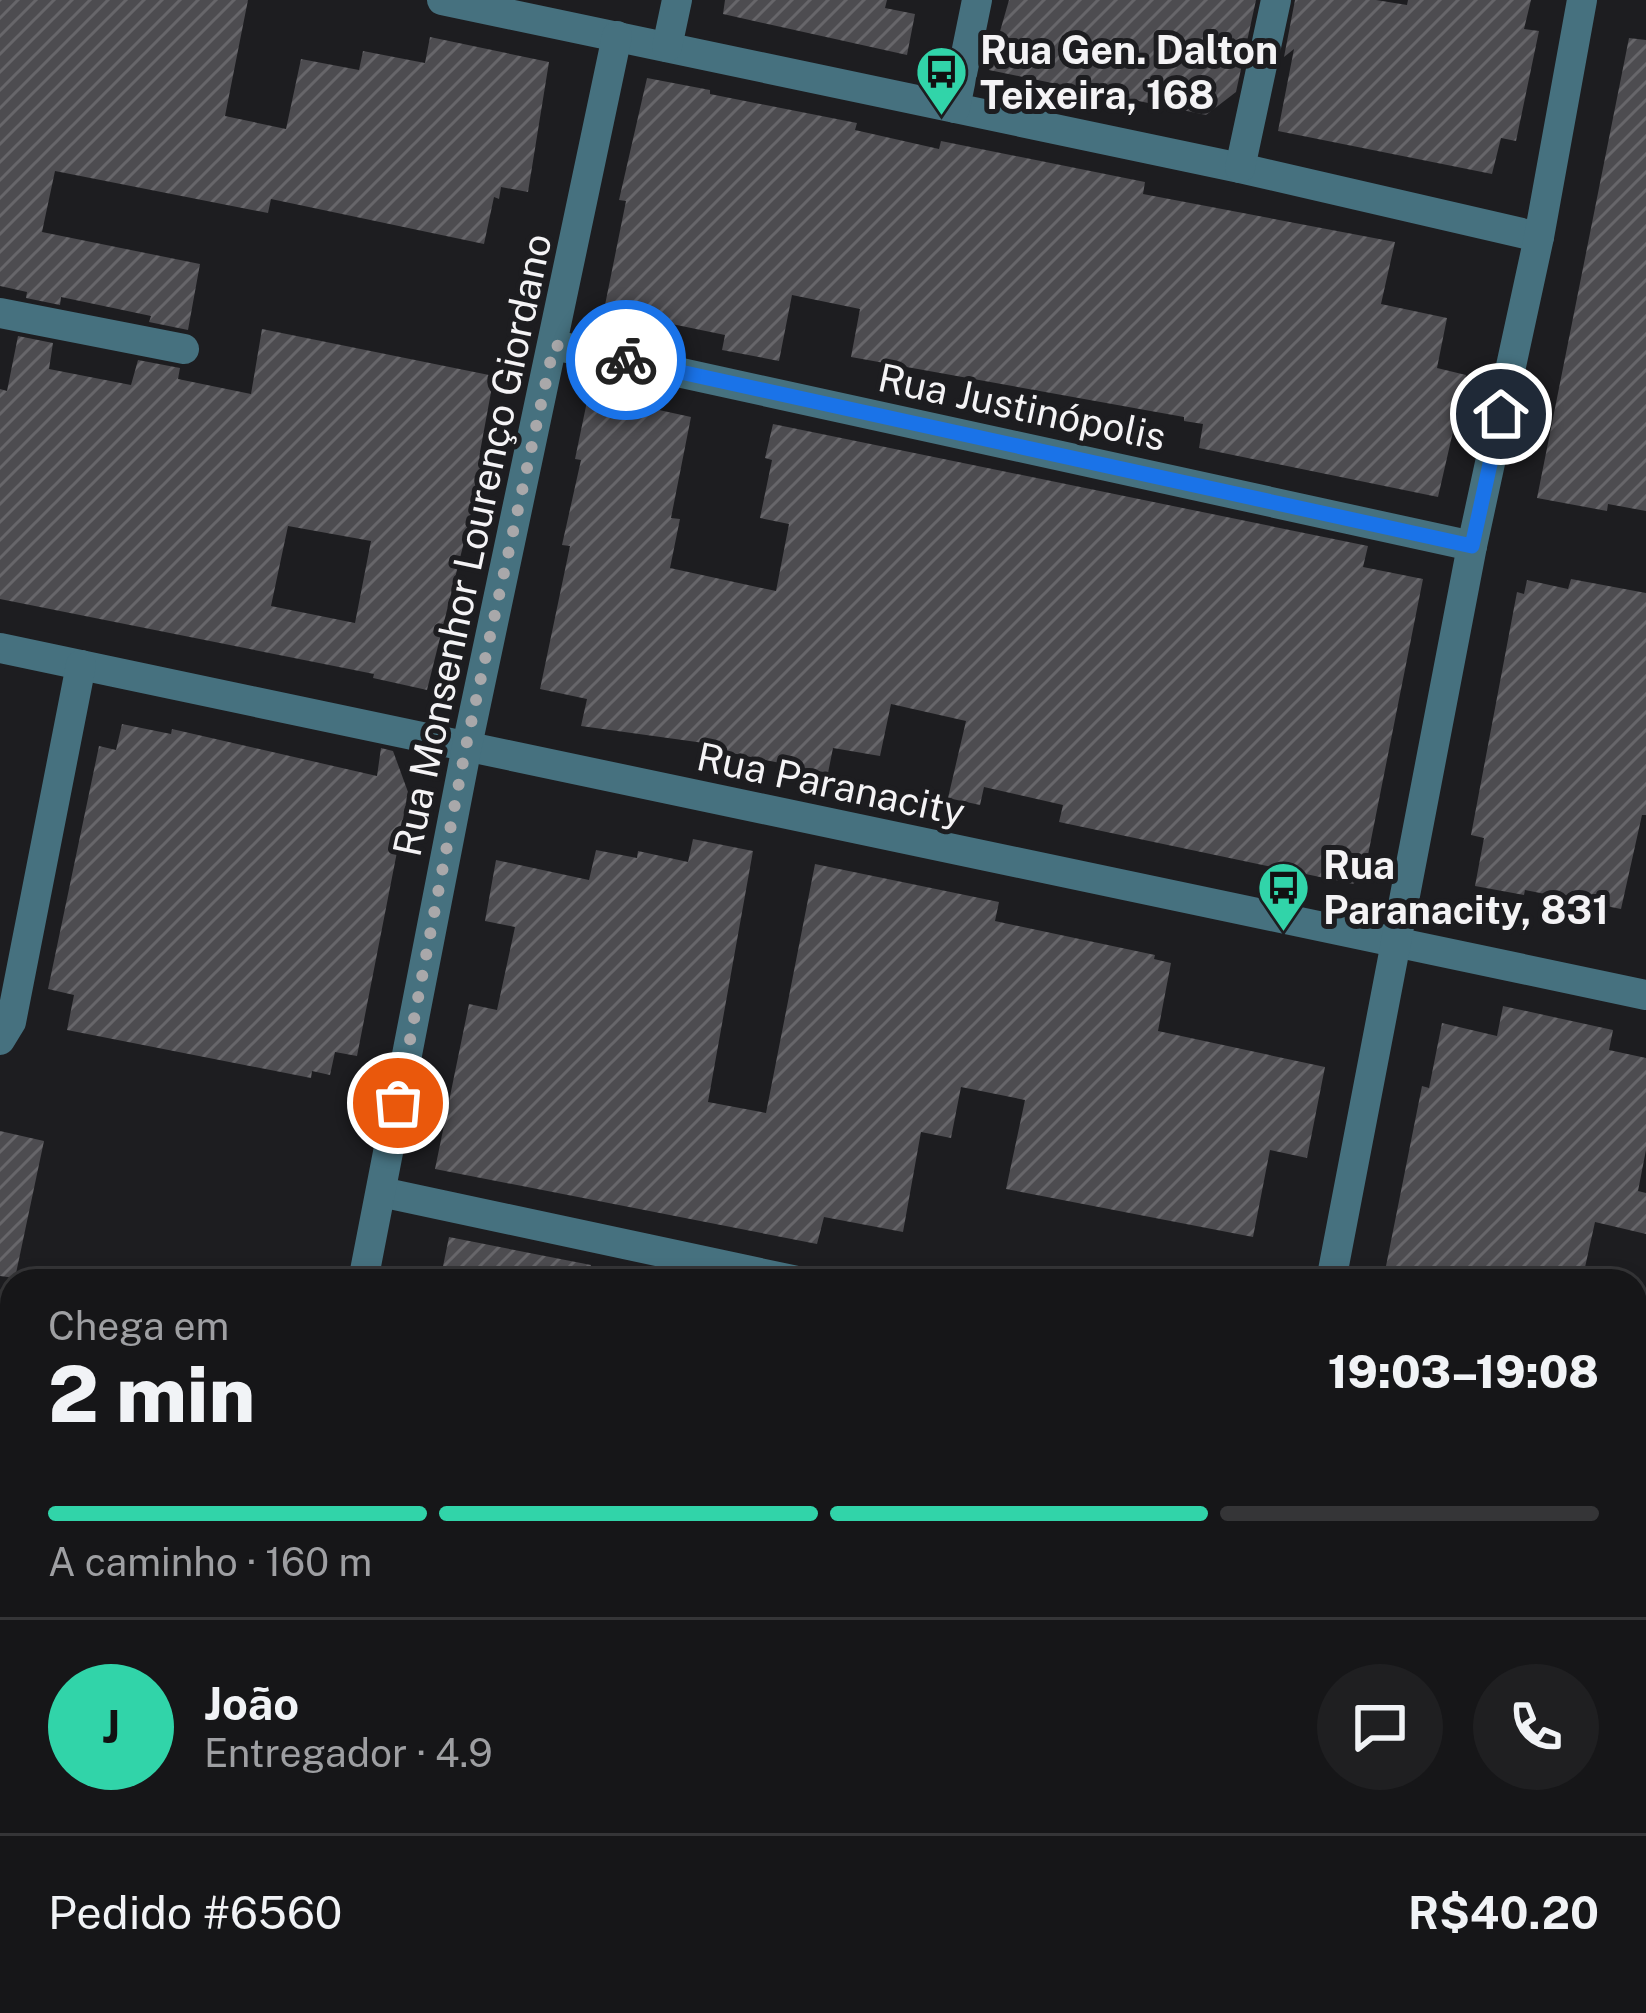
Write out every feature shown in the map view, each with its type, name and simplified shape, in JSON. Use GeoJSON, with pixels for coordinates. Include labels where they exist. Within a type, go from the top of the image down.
{"type":"FeatureCollection","features":[{"type":"Feature","properties":{"kind":"street"},"geometry":{"type":"LineString","coordinates":[[442,0],[1240,168],[1539,237]]}},
{"type":"Feature","properties":{"kind":"street"},"geometry":{"type":"LineString","coordinates":[[667,47],[676,0]]}},
{"type":"Feature","properties":{"kind":"street"},"geometry":{"type":"LineString","coordinates":[[955,108],[977,0]]}},
{"type":"Feature","properties":{"kind":"street"},"geometry":{"type":"LineString","coordinates":[[1240,168],[1276,0]]}},
{"type":"Feature","properties":{"kind":"street"},"geometry":{"type":"LineString","coordinates":[[1333,1269],[1582,0]]}},
{"type":"Feature","properties":{"kind":"street","name":"Rua Monsenhor Lourenço Giordano"},"geometry":{"type":"LineString","coordinates":[[365,1269],[466,746],[616,36]]}},
{"type":"Feature","properties":{"kind":"street"},"geometry":{"type":"LineString","coordinates":[[0,313],[184,349]]}},
{"type":"Feature","properties":{"kind":"street","name":"Rua Justinópolis"},"geometry":{"type":"LineString","coordinates":[[554,345],[1472,546]]}},
{"type":"Feature","properties":{"kind":"street","name":"Rua Paranacity"},"geometry":{"type":"LineString","coordinates":[[0,648],[1646,995]]}},
{"type":"Feature","properties":{"kind":"street"},"geometry":{"type":"LineString","coordinates":[[1,1039],[11,1022],[81,664]]}},
{"type":"Feature","properties":{"kind":"street"},"geometry":{"type":"LineString","coordinates":[[381,1192],[741,1269]]}},
{"type":"Feature","properties":{"kind":"building"},"geometry":{"type":"Polygon","coordinates":[[[0,0],[248,0],[225,116],[286,129],[301,59],[359,70],[363,51],[425,63],[430,37],[549,62],[528,192],[501,187],[499,199],[494,197],[484,244],[271,199],[268,213],[55,171],[42,232],[200,264],[188,330],[149,322],[151,316],[61,297],[60,305],[26,298],[27,292],[0,286],[0,0]]]}},
{"type":"Feature","properties":{"kind":"building"},"geometry":{"type":"Polygon","coordinates":[[[725,0],[887,0],[885,8],[915,14],[907,55],[723,14],[725,0]]]}},
{"type":"Feature","properties":{"kind":"building"},"geometry":{"type":"Polygon","coordinates":[[[1009,0],[1256,0],[1236,92],[1206,115],[989,70],[1009,0]]]}},
{"type":"Feature","properties":{"kind":"building"},"geometry":{"type":"Polygon","coordinates":[[[1295,0],[1376,0],[1407,5],[1408,0],[1531,0],[1524,29],[1539,31],[1516,141],[1501,138],[1492,174],[1278,131],[1294,49],[1284,57],[1295,0]]]}},
{"type":"Feature","properties":{"kind":"building"},"geometry":{"type":"Polygon","coordinates":[[[1629,38],[1646,40],[1646,511],[1608,504],[1607,511],[1537,498],[1629,38]]]}},
{"type":"Feature","properties":{"kind":"building"},"geometry":{"type":"Polygon","coordinates":[[[647,78],[857,123],[855,130],[939,149],[941,141],[1145,182],[1143,194],[1395,242],[1381,304],[1447,318],[1437,368],[1466,375],[1438,497],[1199,448],[1203,424],[1184,421],[1184,417],[851,357],[860,309],[792,295],[779,361],[722,350],[725,335],[604,310],[626,201],[619,200],[647,78]]]}},
{"type":"Feature","properties":{"kind":"building"},"geometry":{"type":"Polygon","coordinates":[[[262,329],[494,376],[478,486],[427,690],[373,678],[374,674],[0,599],[0,389],[7,391],[18,336],[53,343],[49,369],[131,385],[138,360],[180,368],[178,379],[251,394],[262,329]],[[288,526],[271,606],[355,623],[371,541],[288,526]]]}},
{"type":"Feature","properties":{"kind":"building"},"geometry":{"type":"Polygon","coordinates":[[[590,387],[652,399],[650,408],[691,417],[671,518],[680,519],[670,568],[776,591],[789,524],[760,518],[772,460],[765,458],[773,424],[1368,546],[1363,567],[1423,579],[1364,875],[1353,884],[1059,822],[1063,805],[984,787],[980,805],[948,798],[966,721],[891,704],[880,756],[833,748],[828,773],[703,747],[704,743],[581,726],[587,699],[540,689],[570,546],[562,545],[581,460],[575,459],[590,387]]]}},
{"type":"Feature","properties":{"kind":"building"},"geometry":{"type":"Polygon","coordinates":[[[1571,579],[1646,593],[1646,815],[1642,815],[1621,909],[1525,890],[1524,895],[1475,886],[1484,838],[1471,835],[1517,592],[1524,594],[1527,580],[1568,589],[1571,579]]]}},
{"type":"Feature","properties":{"kind":"building"},"geometry":{"type":"Polygon","coordinates":[[[122,724],[171,734],[172,729],[377,776],[381,748],[393,751],[408,792],[397,852],[357,1056],[335,1052],[330,1075],[312,1071],[311,1078],[67,1030],[74,995],[48,989],[99,746],[116,750],[122,724]]]}},
{"type":"Feature","properties":{"kind":"building"},"geometry":{"type":"Polygon","coordinates":[[[693,839],[753,851],[708,1102],[766,1113],[815,864],[999,902],[995,921],[1155,955],[1154,959],[1171,963],[1158,1031],[1325,1067],[1307,1158],[1270,1150],[1253,1237],[1006,1189],[1025,1100],[961,1087],[951,1138],[921,1132],[903,1232],[824,1217],[817,1244],[435,1169],[469,1004],[497,1010],[515,927],[485,921],[496,860],[589,880],[596,850],[637,858],[638,851],[688,862],[693,839]]]}},
{"type":"Feature","properties":{"kind":"building"},"geometry":{"type":"Polygon","coordinates":[[[1503,1006],[1613,1030],[1609,1050],[1646,1058],[1646,1150],[1638,1191],[1646,1193],[1646,1234],[1595,1222],[1585,1269],[1385,1269],[1422,1086],[1429,1088],[1442,1023],[1497,1036],[1503,1006]]]}},
{"type":"Feature","properties":{"kind":"building"},"geometry":{"type":"Polygon","coordinates":[[[0,1131],[44,1141],[17,1269],[0,1269],[0,1131]]]}},
{"type":"Feature","properties":{"kind":"building"},"geometry":{"type":"Polygon","coordinates":[[[449,1237],[591,1265],[591,1269],[442,1269],[449,1237]]]}},
{"type":"Feature","properties":{"kind":"way so far"},"geometry":{"type":"LineString","coordinates":[[398,1103],[466,746],[554,345],[626,360]]}},
{"type":"Feature","properties":{"kind":"place","name":"Rua Gen. Dalton Teixeira, 168"},"geometry":{"type":"Point","coordinates":[941,118]}},
{"type":"Feature","properties":{"kind":"place","name":"Rua Paranacity, 831"},"geometry":{"type":"Point","coordinates":[1284,933]}},
{"type":"Feature","properties":{"kind":"route"},"geometry":{"type":"LineString","coordinates":[[626,360],[1472,546],[1501,414]]}}]}
